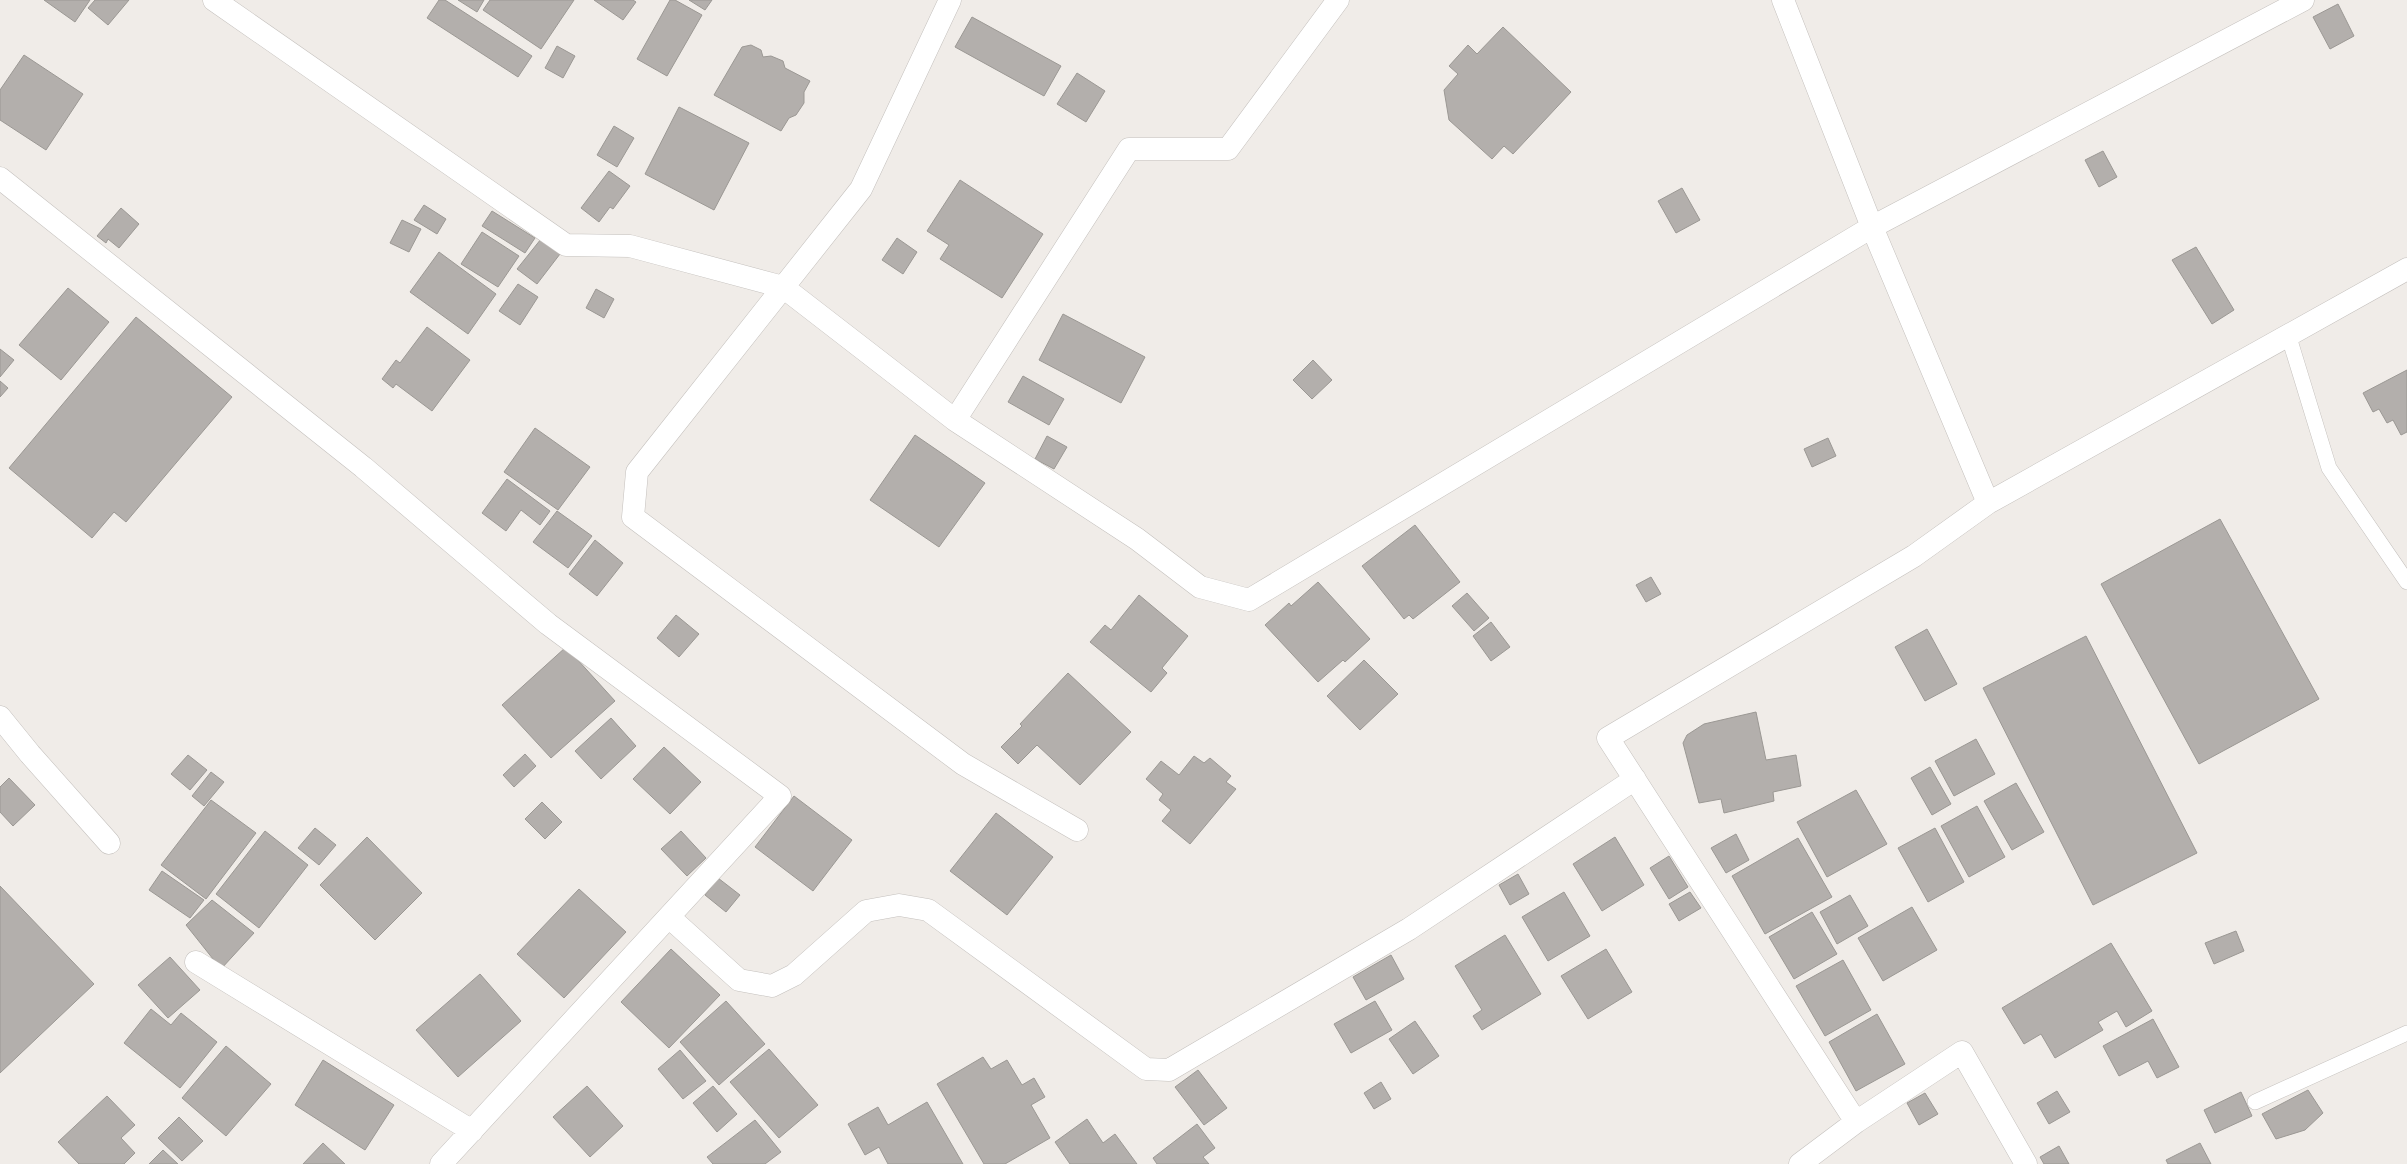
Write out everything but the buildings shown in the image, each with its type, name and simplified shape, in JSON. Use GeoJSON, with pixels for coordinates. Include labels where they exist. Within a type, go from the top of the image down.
{"type":"FeatureCollection","features":[{"type":"Feature","properties":{"kind":"street"},"geometry":{"type":"LineString","coordinates":[[214,0],[566,245],[630,246],[783,287],[955,420],[1137,539],[1200,587],[1249,600],[1872,227],[2302,0]]}},
{"type":"Feature","properties":{"kind":"street"},"geometry":{"type":"LineString","coordinates":[[950,0],[861,189],[637,472],[632,517],[963,764],[1077,830]]}},
{"type":"Feature","properties":{"kind":"street"},"geometry":{"type":"LineString","coordinates":[[955,420],[1129,149],[1228,149],[1338,0]]}},
{"type":"Feature","properties":{"kind":"street"},"geometry":{"type":"LineString","coordinates":[[1783,0],[1872,227],[1988,503]]}},
{"type":"Feature","properties":{"kind":"street"},"geometry":{"type":"LineString","coordinates":[[0,178],[363,467],[548,624],[780,796],[441,1164]]}},
{"type":"Feature","properties":{"kind":"street"},"geometry":{"type":"LineString","coordinates":[[1856,1122],[1608,738],[1914,556],[1988,503],[2288,334],[2407,269]]}},
{"type":"Feature","properties":{"kind":"street"},"geometry":{"type":"LineString","coordinates":[[0,717],[30,754],[109,844]]}},
{"type":"Feature","properties":{"kind":"street"},"geometry":{"type":"LineString","coordinates":[[669,917],[739,980],[772,986],[794,976],[866,911],[899,905],[928,910],[1146,1069],[1169,1070],[1409,929],[1635,779]]}},
{"type":"Feature","properties":{"kind":"street"},"geometry":{"type":"LineString","coordinates":[[196,962],[472,1131]]}},
{"type":"Feature","properties":{"kind":"street"},"geometry":{"type":"LineString","coordinates":[[1800,1164],[1856,1122],[1962,1052],[2026,1164]]}},
{"type":"Feature","properties":{"kind":"lane"},"geometry":{"type":"LineString","coordinates":[[2288,334],[2329,468],[2407,582]]}},
{"type":"Feature","properties":{"kind":"lane"},"geometry":{"type":"LineString","coordinates":[[2255,1102],[2407,1033]]}}]}
